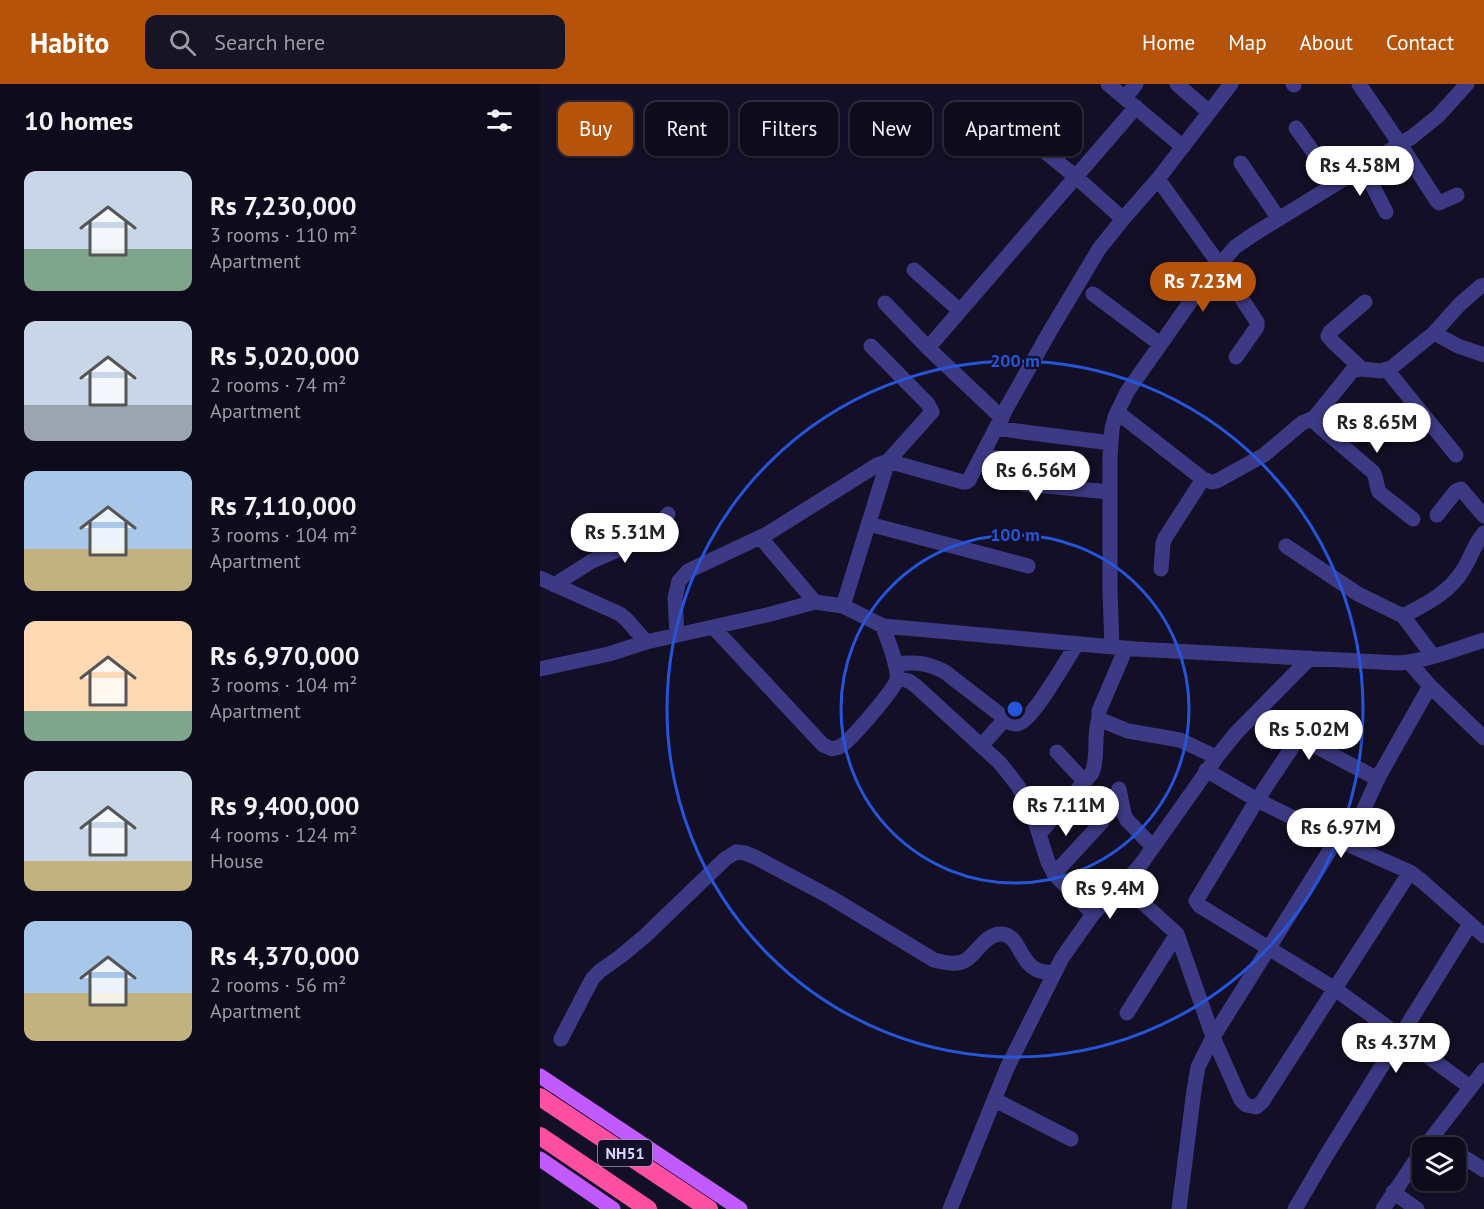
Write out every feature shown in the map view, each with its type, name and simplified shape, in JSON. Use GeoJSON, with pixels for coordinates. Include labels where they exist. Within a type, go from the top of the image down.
{"type":"FeatureCollection","features":[{"type":"Feature","properties":{"kind":"highway","name":"NH51"},"geometry":{"type":"LineString","coordinates":[[540,1097],[709,1209]]}},
{"type":"Feature","properties":{"kind":"highway","name":"NH51"},"geometry":{"type":"LineString","coordinates":[[540,1136],[648,1209]]}},
{"type":"Feature","properties":{"kind":"main road"},"geometry":{"type":"LineString","coordinates":[[540,1076],[740,1209]]}},
{"type":"Feature","properties":{"kind":"main road"},"geometry":{"type":"LineString","coordinates":[[540,1159],[613,1209]]}},
{"type":"Feature","properties":{"kind":"street"},"geometry":{"type":"LineString","coordinates":[[1108,84],[1183,147]]}},
{"type":"Feature","properties":{"kind":"street"},"geometry":{"type":"LineString","coordinates":[[928,348],[1076,177],[1130,102],[1136,84]]}},
{"type":"Feature","properties":{"kind":"street"},"geometry":{"type":"LineString","coordinates":[[1177,84],[1209,112]]}},
{"type":"Feature","properties":{"kind":"street"},"geometry":{"type":"LineString","coordinates":[[677,635],[675,598],[682,577],[696,567],[760,537],[877,465],[888,461],[966,482],[972,477],[1099,249],[1123,219],[1161,183],[1183,147],[1231,84]]}},
{"type":"Feature","properties":{"kind":"street"},"geometry":{"type":"LineString","coordinates":[[1359,84],[1437,201],[1457,195]]}},
{"type":"Feature","properties":{"kind":"street"},"geometry":{"type":"LineString","coordinates":[[1039,834],[1086,782],[1096,765],[1095,735],[1099,711],[1119,647],[1110,591],[1111,443],[1117,412],[1127,392],[1200,288],[1235,248],[1412,137],[1438,116],[1451,90],[1467,84]]}},
{"type":"Feature","properties":{"kind":"street"},"geometry":{"type":"LineString","coordinates":[[1296,128],[1336,184]]}},
{"type":"Feature","properties":{"kind":"street"},"geometry":{"type":"LineString","coordinates":[[1050,156],[1123,219]]}},
{"type":"Feature","properties":{"kind":"street"},"geometry":{"type":"LineString","coordinates":[[1241,163],[1279,219]]}},
{"type":"Feature","properties":{"kind":"street"},"geometry":{"type":"LineString","coordinates":[[1363,167],[1386,212]]}},
{"type":"Feature","properties":{"kind":"street"},"geometry":{"type":"LineString","coordinates":[[1161,183],[1219,264],[1258,324],[1236,357]]}},
{"type":"Feature","properties":{"kind":"street"},"geometry":{"type":"LineString","coordinates":[[914,270],[960,311]]}},
{"type":"Feature","properties":{"kind":"street"},"geometry":{"type":"LineString","coordinates":[[1117,412],[1203,479],[1217,481],[1264,456],[1302,423],[1317,415],[1347,375],[1356,369],[1387,370],[1392,368],[1434,333],[1460,304],[1484,285]]}},
{"type":"Feature","properties":{"kind":"street"},"geometry":{"type":"LineString","coordinates":[[1093,294],[1160,344]]}},
{"type":"Feature","properties":{"kind":"street"},"geometry":{"type":"LineString","coordinates":[[1362,369],[1328,336],[1365,302]]}},
{"type":"Feature","properties":{"kind":"street"},"geometry":{"type":"LineString","coordinates":[[885,303],[1002,425],[1024,432],[1111,443]]}},
{"type":"Feature","properties":{"kind":"street"},"geometry":{"type":"LineString","coordinates":[[1434,333],[1458,346],[1484,355]]}},
{"type":"Feature","properties":{"kind":"street"},"geometry":{"type":"LineString","coordinates":[[843,606],[888,461],[932,412],[871,346]]}},
{"type":"Feature","properties":{"kind":"street"},"geometry":{"type":"LineString","coordinates":[[1387,370],[1456,455]]}},
{"type":"Feature","properties":{"kind":"street"},"geometry":{"type":"LineString","coordinates":[[1311,419],[1373,472],[1379,492],[1413,519]]}},
{"type":"Feature","properties":{"kind":"street"},"geometry":{"type":"LineString","coordinates":[[984,454],[1015,466],[1018,480],[1023,484],[1110,492]]}},
{"type":"Feature","properties":{"kind":"street"},"geometry":{"type":"LineString","coordinates":[[1161,569],[1165,538],[1203,479]]}},
{"type":"Feature","properties":{"kind":"street"},"geometry":{"type":"LineString","coordinates":[[1437,515],[1456,491],[1461,489],[1484,516]]}},
{"type":"Feature","properties":{"kind":"street"},"geometry":{"type":"LineString","coordinates":[[547,582],[631,544],[661,525],[668,514]]}},
{"type":"Feature","properties":{"kind":"street"},"geometry":{"type":"LineString","coordinates":[[869,524],[1028,566]]}},
{"type":"Feature","properties":{"kind":"street"},"geometry":{"type":"LineString","coordinates":[[1403,616],[1436,599],[1451,586],[1484,533]]}},
{"type":"Feature","properties":{"kind":"street"},"geometry":{"type":"LineString","coordinates":[[760,537],[815,602]]}},
{"type":"Feature","properties":{"kind":"street"},"geometry":{"type":"LineString","coordinates":[[1286,546],[1359,594],[1403,616],[1432,656]]}},
{"type":"Feature","properties":{"kind":"street"},"geometry":{"type":"LineString","coordinates":[[547,582],[620,614],[646,642]]}},
{"type":"Feature","properties":{"kind":"street"},"geometry":{"type":"LineString","coordinates":[[540,669],[815,602],[843,606],[883,626],[1077,644],[1398,663],[1432,656],[1484,640]]}},
{"type":"Feature","properties":{"kind":"street"},"geometry":{"type":"LineString","coordinates":[[713,627],[823,745],[832,749],[843,746],[896,684],[896,671],[883,626]]}},
{"type":"Feature","properties":{"kind":"street"},"geometry":{"type":"LineString","coordinates":[[896,671],[914,663],[933,666],[945,672],[1005,719],[1015,724],[1026,719],[1038,705],[1077,644]]}},
{"type":"Feature","properties":{"kind":"street"},"geometry":{"type":"LineString","coordinates":[[950,1209],[1007,1068],[1054,972],[1083,927],[1093,914],[1134,874],[1206,770],[1236,733],[1310,658]]}},
{"type":"Feature","properties":{"kind":"street"},"geometry":{"type":"LineString","coordinates":[[1409,662],[1430,686],[1484,738]]}},
{"type":"Feature","properties":{"kind":"street"},"geometry":{"type":"LineString","coordinates":[[896,671],[916,686],[1000,763],[1018,786],[1031,809],[1054,874],[1093,914]]}},
{"type":"Feature","properties":{"kind":"street"},"geometry":{"type":"LineString","coordinates":[[1179,1209],[1198,1067],[1213,1037],[1269,948],[1343,842],[1430,686]]}},
{"type":"Feature","properties":{"kind":"street"},"geometry":{"type":"LineString","coordinates":[[1256,714],[1378,779]]}},
{"type":"Feature","properties":{"kind":"street"},"geometry":{"type":"LineString","coordinates":[[1099,718],[1128,731],[1180,740],[1216,757]]}},
{"type":"Feature","properties":{"kind":"street"},"geometry":{"type":"LineString","coordinates":[[981,746],[1005,719]]}},
{"type":"Feature","properties":{"kind":"street"},"geometry":{"type":"LineString","coordinates":[[1299,737],[1257,800],[1196,901],[1200,906],[1335,990],[1470,1087]]}},
{"type":"Feature","properties":{"kind":"street"},"geometry":{"type":"LineString","coordinates":[[1057,752],[1086,782]]}},
{"type":"Feature","properties":{"kind":"street"},"geometry":{"type":"LineString","coordinates":[[1206,770],[1257,800],[1410,872],[1484,936]]}},
{"type":"Feature","properties":{"kind":"street"},"geometry":{"type":"LineString","coordinates":[[1119,789],[1124,814],[1153,848]]}},
{"type":"Feature","properties":{"kind":"street"},"geometry":{"type":"LineString","coordinates":[[1054,874],[1102,822]]}},
{"type":"Feature","properties":{"kind":"street"},"geometry":{"type":"LineString","coordinates":[[561,1039],[593,978],[645,936],[711,871],[736,852],[755,857],[817,890],[934,960],[960,963],[990,937],[999,934],[1007,935],[1013,940],[1028,964],[1036,971],[1054,972]]}},
{"type":"Feature","properties":{"kind":"street"},"geometry":{"type":"LineString","coordinates":[[1122,884],[1177,934],[1213,1037],[1241,1100],[1246,1105],[1256,1107],[1335,990],[1410,872]]}},
{"type":"Feature","properties":{"kind":"street"},"geometry":{"type":"LineString","coordinates":[[1295,1209],[1470,924]]}},
{"type":"Feature","properties":{"kind":"street"},"geometry":{"type":"LineString","coordinates":[[1127,1013],[1177,934]]}},
{"type":"Feature","properties":{"kind":"street"},"geometry":{"type":"LineString","coordinates":[[1432,1137],[1484,1070]]}},
{"type":"Feature","properties":{"kind":"street"},"geometry":{"type":"LineString","coordinates":[[995,1100],[1071,1139]]}},
{"type":"Feature","properties":{"kind":"street"},"geometry":{"type":"LineString","coordinates":[[1466,1158],[1484,1170]]}},
{"type":"Feature","properties":{"kind":"street"},"geometry":{"type":"LineString","coordinates":[[1383,1209],[1412,1165]]}},
{"type":"Feature","properties":{"kind":"street"},"geometry":{"type":"LineString","coordinates":[[1393,1192],[1417,1209]]}}]}
